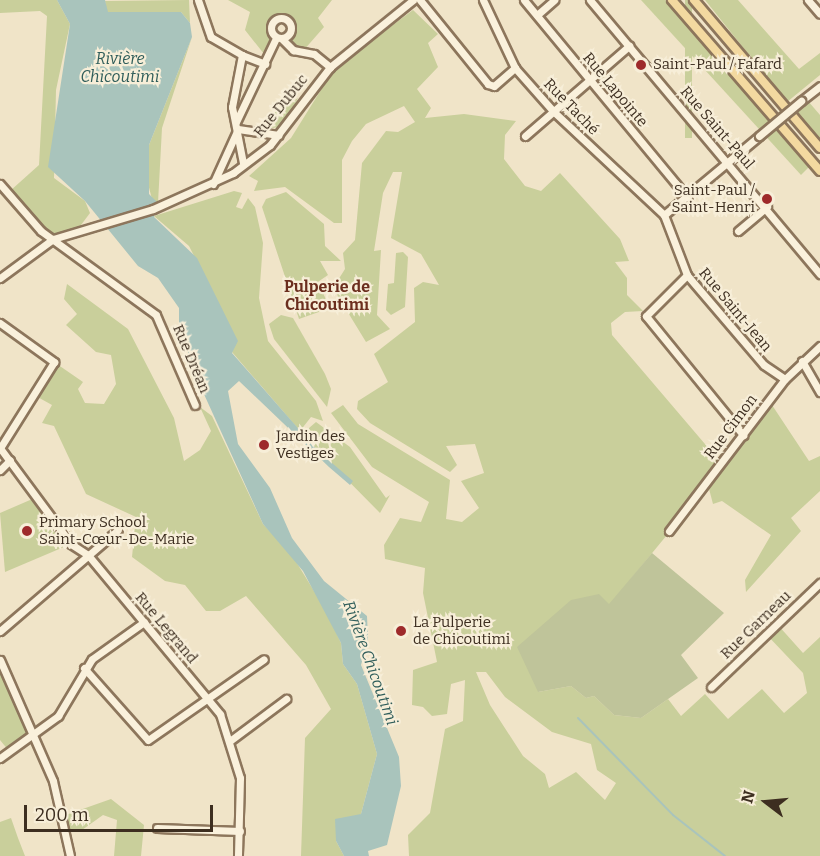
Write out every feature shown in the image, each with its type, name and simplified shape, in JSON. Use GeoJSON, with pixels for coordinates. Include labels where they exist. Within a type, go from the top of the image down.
{"type":"FeatureCollection","features":[{"type":"Feature","properties":{"kind":"main road"},"geometry":{"type":"LineString","coordinates":[[672,0],[820,171]]}},
{"type":"Feature","properties":{"kind":"main road"},"geometry":{"type":"LineString","coordinates":[[694,0],[820,148]]}},
{"type":"Feature","properties":{"kind":"street"},"geometry":{"type":"LineString","coordinates":[[198,0],[211,37],[242,55],[265,64]]}},
{"type":"Feature","properties":{"kind":"street","name":"Rue Dubuc"},"geometry":{"type":"LineString","coordinates":[[53,238],[85,231],[153,209],[212,185],[279,135],[330,68],[413,0]]}},
{"type":"Feature","properties":{"kind":"street"},"geometry":{"type":"LineString","coordinates":[[420,0],[488,84],[494,86],[515,68]]}},
{"type":"Feature","properties":{"kind":"street","name":"Rue Taché"},"geometry":{"type":"LineString","coordinates":[[483,0],[515,68],[553,111],[664,215]]}},
{"type":"Feature","properties":{"kind":"street","name":"Rue Lapointe"},"geometry":{"type":"LineString","coordinates":[[524,0],[687,197]]}},
{"type":"Feature","properties":{"kind":"street"},"geometry":{"type":"LineString","coordinates":[[537,15],[554,0]]}},
{"type":"Feature","properties":{"kind":"street","name":"Rue Saint-Paul"},"geometry":{"type":"LineString","coordinates":[[590,0],[767,207],[820,274]]}},
{"type":"Feature","properties":{"kind":"street"},"geometry":{"type":"LineString","coordinates":[[808,0],[820,14]]}},
{"type":"Feature","properties":{"kind":"street"},"geometry":{"type":"LineString","coordinates":[[212,185],[237,125],[279,38],[293,50],[314,54],[330,68]]}},
{"type":"Feature","properties":{"kind":"street"},"geometry":{"type":"LineString","coordinates":[[525,136],[629,46]]}},
{"type":"Feature","properties":{"kind":"street"},"geometry":{"type":"LineString","coordinates":[[242,55],[232,97],[243,164]]}},
{"type":"Feature","properties":{"kind":"street"},"geometry":{"type":"LineString","coordinates":[[664,215],[820,86]]}},
{"type":"Feature","properties":{"kind":"street"},"geometry":{"type":"LineString","coordinates":[[237,125],[279,135]]}},
{"type":"Feature","properties":{"kind":"street","name":"Rue Dréan"},"geometry":{"type":"LineString","coordinates":[[0,184],[53,238],[156,315],[195,405]]}},
{"type":"Feature","properties":{"kind":"street"},"geometry":{"type":"LineString","coordinates":[[738,231],[767,207]]}},
{"type":"Feature","properties":{"kind":"street","name":"Rue Saint-Jean"},"geometry":{"type":"LineString","coordinates":[[664,215],[687,275],[764,364],[785,379]]}},
{"type":"Feature","properties":{"kind":"street"},"geometry":{"type":"LineString","coordinates":[[0,278],[53,238]]}},
{"type":"Feature","properties":{"kind":"street"},"geometry":{"type":"LineString","coordinates":[[687,275],[646,316],[743,435]]}},
{"type":"Feature","properties":{"kind":"street"},"geometry":{"type":"LineString","coordinates":[[0,323],[54,362],[0,448]]}},
{"type":"Feature","properties":{"kind":"street","name":"Rue Cimon"},"geometry":{"type":"LineString","coordinates":[[669,531],[785,379],[820,346]]}},
{"type":"Feature","properties":{"kind":"street"},"geometry":{"type":"LineString","coordinates":[[802,361],[820,393]]}},
{"type":"Feature","properties":{"kind":"street","name":"Rue Legrand"},"geometry":{"type":"LineString","coordinates":[[0,448],[70,544],[88,555],[207,699],[231,740],[240,778],[238,856]]}},
{"type":"Feature","properties":{"kind":"street"},"geometry":{"type":"LineString","coordinates":[[0,470],[10,460]]}},
{"type":"Feature","properties":{"kind":"street"},"geometry":{"type":"LineString","coordinates":[[0,632],[118,530]]}},
{"type":"Feature","properties":{"kind":"street","name":"Rue Garneau"},"geometry":{"type":"LineString","coordinates":[[711,687],[820,583]]}},
{"type":"Feature","properties":{"kind":"street"},"geometry":{"type":"LineString","coordinates":[[0,758],[31,732],[58,716],[84,668],[144,622]]}},
{"type":"Feature","properties":{"kind":"street"},"geometry":{"type":"LineString","coordinates":[[84,668],[148,740],[264,659]]}},
{"type":"Feature","properties":{"kind":"street"},"geometry":{"type":"LineString","coordinates":[[0,660],[53,781],[70,856]]}},
{"type":"Feature","properties":{"kind":"street"},"geometry":{"type":"LineString","coordinates":[[231,740],[286,699]]}},
{"type":"Feature","properties":{"kind":"street"},"geometry":{"type":"LineString","coordinates":[[157,828],[240,831]]}},
{"type":"Feature","properties":{"kind":"green space"},"geometry":{"type":"Polygon","coordinates":[[[0,0],[57,0],[70,24],[56,90],[54,178],[85,201],[90,213],[78,229],[51,234],[10,191],[39,165],[47,16],[40,11],[0,13],[0,0]]]}},
{"type":"Feature","properties":{"kind":"green space"},"geometry":{"type":"Polygon","coordinates":[[[189,0],[190,23],[181,12],[107,12],[105,1],[189,0]]]}},
{"type":"Feature","properties":{"kind":"green space"},"geometry":{"type":"Polygon","coordinates":[[[228,0],[332,0],[318,18],[324,27],[303,51],[289,42],[295,28],[290,16],[273,15],[266,27],[271,44],[264,54],[245,30],[250,12],[228,0]]]}},
{"type":"Feature","properties":{"kind":"green space"},"geometry":{"type":"Polygon","coordinates":[[[641,0],[665,0],[810,166],[801,175],[641,0]]]}},
{"type":"Feature","properties":{"kind":"green space"},"geometry":{"type":"Polygon","coordinates":[[[685,0],[692,0],[692,138],[685,138],[685,0]]]}},
{"type":"Feature","properties":{"kind":"green space"},"geometry":{"type":"Polygon","coordinates":[[[705,0],[738,0],[799,69],[820,53],[820,75],[787,102],[705,0]]]}},
{"type":"Feature","properties":{"kind":"green space"},"geometry":{"type":"Polygon","coordinates":[[[413,10],[438,34],[428,43],[438,67],[417,89],[431,108],[425,118],[464,114],[516,121],[505,135],[504,159],[525,186],[541,191],[560,173],[620,239],[629,261],[615,262],[627,278],[627,295],[643,311],[625,312],[611,323],[612,335],[722,464],[772,405],[809,461],[820,456],[820,491],[791,518],[801,531],[746,592],[745,580],[771,535],[722,501],[713,504],[708,485],[538,692],[571,686],[586,698],[594,696],[614,715],[641,718],[668,699],[681,716],[705,694],[728,719],[762,689],[784,713],[807,693],[803,673],[766,634],[777,624],[803,653],[820,637],[820,856],[409,856],[408,835],[430,813],[445,729],[463,721],[465,680],[451,684],[447,714],[432,716],[423,707],[412,705],[413,670],[437,662],[423,593],[425,568],[385,559],[384,545],[400,518],[421,522],[429,502],[372,467],[331,413],[343,405],[358,424],[450,480],[446,519],[462,522],[479,508],[461,481],[484,473],[475,444],[446,446],[457,465],[450,472],[370,423],[357,409],[358,401],[388,382],[374,354],[415,322],[414,288],[423,282],[439,285],[421,254],[391,238],[402,172],[393,172],[383,193],[374,251],[381,250],[377,315],[390,329],[366,342],[333,288],[345,269],[343,253],[355,240],[362,163],[386,131],[398,132],[415,122],[404,106],[366,124],[352,141],[342,160],[342,223],[334,223],[285,187],[254,191],[258,181],[249,176],[291,138],[334,69],[413,10]],[[476,672],[490,705],[523,756],[545,774],[549,788],[576,772],[605,800],[616,783],[597,770],[591,744],[552,732],[505,697],[486,672],[476,672]]]}},
{"type":"Feature","properties":{"kind":"green space"},"geometry":{"type":"Polygon","coordinates":[[[192,37],[162,128],[158,203],[153,203],[146,176],[149,145],[192,37]]]}},
{"type":"Feature","properties":{"kind":"green space"},"geometry":{"type":"Polygon","coordinates":[[[298,98],[283,126],[258,131],[271,114],[298,98]]]}},
{"type":"Feature","properties":{"kind":"green space"},"geometry":{"type":"Polygon","coordinates":[[[808,101],[820,115],[820,140],[796,112],[808,101]]]}},
{"type":"Feature","properties":{"kind":"green space"},"geometry":{"type":"Polygon","coordinates":[[[234,191],[242,193],[236,207],[242,209],[248,198],[255,207],[263,243],[259,298],[268,341],[316,401],[323,421],[311,417],[300,431],[232,352],[237,341],[189,246],[154,216],[234,191]]]}},
{"type":"Feature","properties":{"kind":"green space"},"geometry":{"type":"Polygon","coordinates":[[[286,192],[324,224],[325,246],[341,261],[320,261],[328,275],[306,290],[323,293],[330,308],[299,319],[262,207],[266,199],[286,192]]]}},
{"type":"Feature","properties":{"kind":"green space"},"geometry":{"type":"Polygon","coordinates":[[[403,252],[408,257],[405,307],[391,315],[386,310],[388,284],[394,283],[396,253],[403,252]]]}},
{"type":"Feature","properties":{"kind":"green space"},"geometry":{"type":"Polygon","coordinates":[[[67,284],[128,329],[174,418],[184,461],[200,450],[211,431],[200,407],[212,416],[263,524],[292,555],[325,609],[341,643],[343,664],[357,684],[377,754],[361,814],[336,841],[344,856],[301,856],[305,738],[331,709],[306,665],[246,596],[220,611],[206,611],[185,585],[165,581],[132,557],[136,517],[86,494],[54,426],[42,423],[52,405],[34,395],[54,362],[83,382],[78,389],[85,403],[104,404],[116,384],[111,355],[96,352],[66,325],[77,314],[64,299],[67,284]]]}},
{"type":"Feature","properties":{"kind":"green space"},"geometry":{"type":"Polygon","coordinates":[[[281,315],[293,318],[325,374],[331,389],[327,407],[274,339],[269,324],[281,315]]]}},
{"type":"Feature","properties":{"kind":"green space"},"geometry":{"type":"Polygon","coordinates":[[[316,422],[350,447],[386,498],[390,495],[380,513],[302,434],[316,422]]]}},
{"type":"Feature","properties":{"kind":"green space","name":"Primary School Saint-Cœur-De-Marie"},"geometry":{"type":"Polygon","coordinates":[[[37,497],[71,544],[5,572],[0,513],[37,497]]]}},
{"type":"Feature","properties":{"kind":"green space"},"geometry":{"type":"Polygon","coordinates":[[[652,553],[724,613],[681,655],[698,678],[641,718],[614,715],[594,696],[586,698],[571,686],[538,692],[517,647],[571,600],[599,594],[609,604],[652,553]]]}},
{"type":"Feature","properties":{"kind":"green space"},"geometry":{"type":"Polygon","coordinates":[[[0,661],[31,732],[9,751],[0,740],[0,661]]]}},
{"type":"Feature","properties":{"kind":"green space"},"geometry":{"type":"Polygon","coordinates":[[[111,799],[144,825],[141,856],[114,856],[117,820],[103,815],[82,830],[62,833],[60,817],[111,799]]]}},
{"type":"Feature","properties":{"kind":"green space"},"geometry":{"type":"Polygon","coordinates":[[[11,818],[25,856],[0,856],[0,822],[11,818]]]}},
{"type":"Feature","properties":{"kind":"water","name":"Rivière Chicoutimi"},"geometry":{"type":"Polygon","coordinates":[[[57,0],[105,0],[108,12],[181,12],[190,23],[192,37],[149,145],[149,194],[158,203],[154,217],[197,258],[238,341],[232,353],[318,451],[353,481],[350,485],[329,467],[239,381],[228,391],[238,444],[270,488],[292,538],[324,581],[367,616],[368,640],[361,665],[399,757],[401,786],[387,845],[368,851],[369,856],[344,856],[336,841],[335,819],[361,814],[377,754],[357,684],[343,664],[341,643],[303,571],[263,524],[203,392],[179,328],[179,308],[158,278],[138,266],[85,201],[48,167],[70,24],[57,0]]]}},
{"type":"Feature","properties":{"kind":"waterway"},"geometry":{"type":"LineString","coordinates":[[578,718],[673,815],[725,856]]}},
{"type":"Feature","properties":{"kind":"place","name":"Saint-Paul / Fafard"},"geometry":{"type":"Point","coordinates":[641,65]}},
{"type":"Feature","properties":{"kind":"place","name":"Saint-Paul / Saint-Henri"},"geometry":{"type":"Point","coordinates":[767,199]}},
{"type":"Feature","properties":{"kind":"place","name":"Jardin des Vestiges"},"geometry":{"type":"Point","coordinates":[264,445]}},
{"type":"Feature","properties":{"kind":"place","name":"Primary School Saint-Cœur-De-Marie"},"geometry":{"type":"Point","coordinates":[27,531]}},
{"type":"Feature","properties":{"kind":"place","name":"La Pulperie de Chicoutimi"},"geometry":{"type":"Point","coordinates":[401,631]}},
{"type":"Feature","properties":{"kind":"district","name":"Pulperie de Chicoutimi"},"geometry":{"type":"Point","coordinates":[327,296]}}]}
